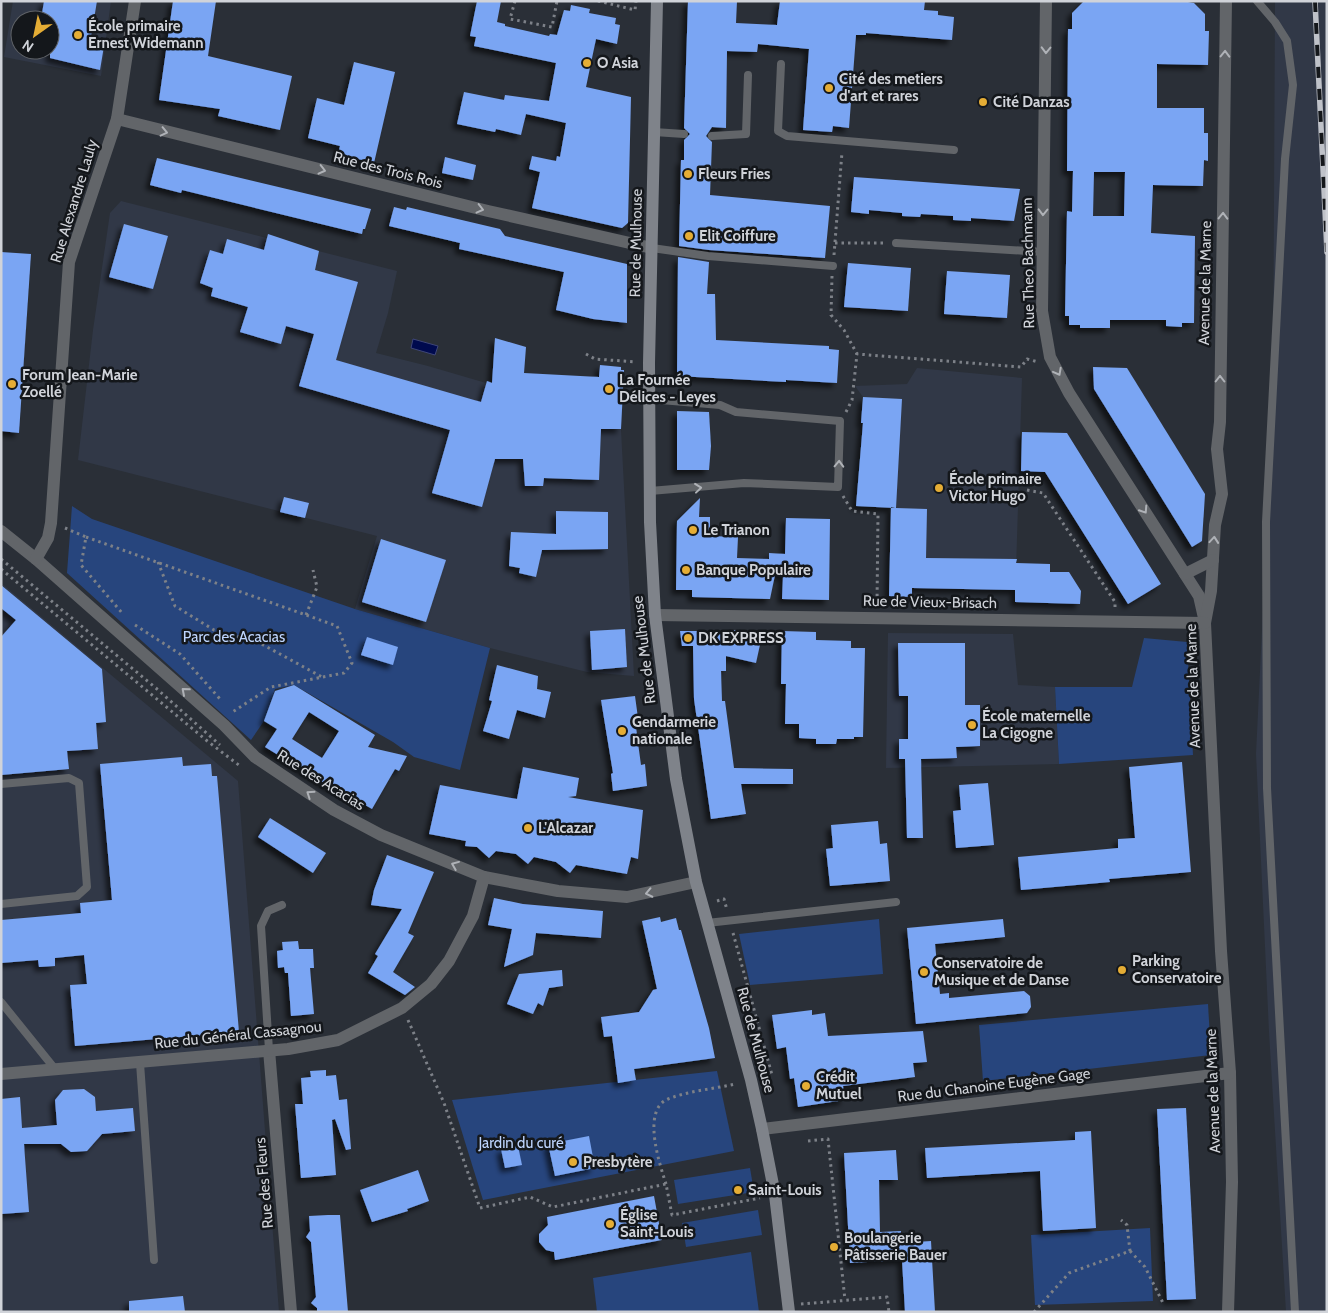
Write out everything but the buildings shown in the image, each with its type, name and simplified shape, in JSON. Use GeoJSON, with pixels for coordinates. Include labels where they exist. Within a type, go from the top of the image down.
{"type":"FeatureCollection","features":[{"type":"Feature","properties":{"kind":"main road","name":"Rue de Mulhouse"},"geometry":{"type":"LineString","coordinates":[[657,1],[649,363],[650,491],[655,615],[676,779],[696,882],[751,1080],[762,1129],[775,1195],[789,1308]]}},
{"type":"Feature","properties":{"kind":"street","name":"Rue Alexandre Lauly"},"geometry":{"type":"LineString","coordinates":[[36,559],[48,538],[51,523],[69,262],[117,119],[135,1]]}},
{"type":"Feature","properties":{"kind":"street","name":"Rue Theo Bachmann"},"geometry":{"type":"LineString","coordinates":[[1046,1],[1042,311],[1050,357],[1069,393],[1199,596],[1205,623]]}},
{"type":"Feature","properties":{"kind":"street","name":"Avenue de la Marne"},"geometry":{"type":"LineString","coordinates":[[1226,1],[1220,422],[1217,449],[1222,494],[1215,525],[1211,591],[1205,623],[1221,951],[1230,1074],[1232,1182],[1228,1312]]}},
{"type":"Feature","properties":{"kind":"street","name":"Rue des Trois Rois"},"geometry":{"type":"LineString","coordinates":[[117,119],[479,209],[652,248]]}},
{"type":"Feature","properties":{"kind":"street","name":"Rue des Acacias"},"geometry":{"type":"LineString","coordinates":[[1,531],[36,559],[224,724],[255,758],[334,810],[381,835],[484,877],[558,891],[627,897],[696,882]]}},
{"type":"Feature","properties":{"kind":"street"},"geometry":{"type":"LineString","coordinates":[[1185,574],[1212,560]]}},
{"type":"Feature","properties":{"kind":"street","name":"Rue de Vieux-Brisach"},"geometry":{"type":"LineString","coordinates":[[655,615],[1205,623]]}},
{"type":"Feature","properties":{"kind":"street","name":"Rue du Général Cassagnou"},"geometry":{"type":"LineString","coordinates":[[1,1074],[269,1050],[338,1040],[402,1008],[431,984],[450,961],[473,916],[484,877]]}},
{"type":"Feature","properties":{"kind":"street","name":"Rue des Fleurs"},"geometry":{"type":"LineString","coordinates":[[269,1050],[291,1312]]}},
{"type":"Feature","properties":{"kind":"street","name":"Rue du Chanoine Eugène Gage"},"geometry":{"type":"LineString","coordinates":[[762,1129],[1230,1074]]}},
{"type":"Feature","properties":{"kind":"lane"},"geometry":{"type":"LineString","coordinates":[[1257,1],[1275,22],[1287,41],[1293,85],[1285,159],[1268,451],[1266,531],[1267,788],[1294,1312]]}},
{"type":"Feature","properties":{"kind":"lane"},"geometry":{"type":"LineString","coordinates":[[782,64],[778,132],[786,136],[954,150]]}},
{"type":"Feature","properties":{"kind":"lane"},"geometry":{"type":"LineString","coordinates":[[712,136],[746,134],[748,75]]}},
{"type":"Feature","properties":{"kind":"lane"},"geometry":{"type":"LineString","coordinates":[[654,132],[684,134]]}},
{"type":"Feature","properties":{"kind":"lane"},"geometry":{"type":"LineString","coordinates":[[896,243],[1043,252]]}},
{"type":"Feature","properties":{"kind":"lane"},"geometry":{"type":"LineString","coordinates":[[652,248],[699,255],[833,266]]}},
{"type":"Feature","properties":{"kind":"lane"},"geometry":{"type":"LineString","coordinates":[[649,399],[720,405],[736,412],[840,421],[838,487],[744,483],[650,491]]}},
{"type":"Feature","properties":{"kind":"lane"},"geometry":{"type":"LineString","coordinates":[[1,784],[69,778],[79,783],[87,887],[77,896],[1,904]]}},
{"type":"Feature","properties":{"kind":"lane"},"geometry":{"type":"LineString","coordinates":[[707,923],[896,902]]}},
{"type":"Feature","properties":{"kind":"lane"},"geometry":{"type":"LineString","coordinates":[[269,1050],[261,926],[268,912],[282,905]]}},
{"type":"Feature","properties":{"kind":"lane"},"geometry":{"type":"LineString","coordinates":[[1,1002],[55,1069]]}},
{"type":"Feature","properties":{"kind":"lane"},"geometry":{"type":"LineString","coordinates":[[140,1062],[154,1260]]}},
{"type":"Feature","properties":{"kind":"path"},"geometry":{"type":"LineString","coordinates":[[514,1],[510,19],[552,28],[558,1]]}},
{"type":"Feature","properties":{"kind":"path"},"geometry":{"type":"LineString","coordinates":[[598,1],[635,10],[636,1]]}},
{"type":"Feature","properties":{"kind":"path"},"geometry":{"type":"LineString","coordinates":[[840,421],[852,400],[857,354],[844,330],[831,315],[843,141]]}},
{"type":"Feature","properties":{"kind":"path"},"geometry":{"type":"LineString","coordinates":[[835,243],[896,243]]}},
{"type":"Feature","properties":{"kind":"path"},"geometry":{"type":"LineString","coordinates":[[586,354],[595,359],[649,363]]}},
{"type":"Feature","properties":{"kind":"path"},"geometry":{"type":"LineString","coordinates":[[857,354],[1021,368],[1027,359]]}},
{"type":"Feature","properties":{"kind":"path"},"geometry":{"type":"LineString","coordinates":[[838,487],[852,511],[878,514],[877,618]]}},
{"type":"Feature","properties":{"kind":"path"},"geometry":{"type":"LineString","coordinates":[[1027,490],[1043,493],[1115,602],[1116,621]]}},
{"type":"Feature","properties":{"kind":"path"},"geometry":{"type":"LineString","coordinates":[[51,523],[337,626],[352,663],[344,673],[271,687],[230,713],[224,724]]}},
{"type":"Feature","properties":{"kind":"path"},"geometry":{"type":"LineString","coordinates":[[86,537],[81,566],[129,620],[180,654],[208,683],[230,713]]}},
{"type":"Feature","properties":{"kind":"path"},"geometry":{"type":"LineString","coordinates":[[1,559],[157,689],[215,741]]}},
{"type":"Feature","properties":{"kind":"path"},"geometry":{"type":"LineString","coordinates":[[158,562],[175,606],[214,630],[258,642],[323,677]]}},
{"type":"Feature","properties":{"kind":"path"},"geometry":{"type":"LineString","coordinates":[[1,569],[245,770]]}},
{"type":"Feature","properties":{"kind":"path"},"geometry":{"type":"LineString","coordinates":[[306,615],[317,587],[313,570]]}},
{"type":"Feature","properties":{"kind":"path"},"geometry":{"type":"LineString","coordinates":[[702,905],[724,899],[730,920],[772,1074],[751,1080]]}},
{"type":"Feature","properties":{"kind":"path"},"geometry":{"type":"LineString","coordinates":[[402,1008],[444,1103],[480,1208],[530,1197],[553,1207],[666,1184]]}},
{"type":"Feature","properties":{"kind":"path"},"geometry":{"type":"LineString","coordinates":[[735,1084],[666,1100],[657,1108],[654,1121],[658,1155],[672,1215],[775,1195]]}},
{"type":"Feature","properties":{"kind":"path"},"geometry":{"type":"LineString","coordinates":[[801,1141],[828,1139],[845,1300]]}},
{"type":"Feature","properties":{"kind":"path"},"geometry":{"type":"LineString","coordinates":[[1121,1220],[1127,1224],[1130,1251],[1145,1268],[1163,1303]]}},
{"type":"Feature","properties":{"kind":"path"},"geometry":{"type":"LineString","coordinates":[[1034,1312],[1070,1273],[1130,1251]]}},
{"type":"Feature","properties":{"kind":"path"},"geometry":{"type":"LineString","coordinates":[[789,1308],[845,1300],[887,1297],[889,1312]]}},
{"type":"Feature","properties":{"kind":"shaded area","name":"École primaire Ernest Widemann"},"geometry":{"type":"Polygon","coordinates":[[[13,1],[111,1],[101,76],[19,60],[60,60],[60,10],[12,10],[13,1]]]}},
{"type":"Feature","properties":{"kind":"shaded area"},"geometry":{"type":"Polygon","coordinates":[[[1275,1],[1327,1],[1327,1312],[1286,1312],[1269,1032],[1256,754],[1273,401],[1275,1]]]}},
{"type":"Feature","properties":{"kind":"shaded area","name":"École primaire Ernest Widemann"},"geometry":{"type":"Polygon","coordinates":[[[10,20],[10,58],[4,57],[10,20]]]}},
{"type":"Feature","properties":{"kind":"shaded area"},"geometry":{"type":"Polygon","coordinates":[[[121,201],[397,271],[388,313],[376,353],[513,391],[622,407],[621,430],[634,676],[587,672],[490,648],[355,609],[377,536],[78,460],[93,330],[110,213],[121,201]]]}},
{"type":"Feature","properties":{"kind":"shaded area"},"geometry":{"type":"Polygon","coordinates":[[[413,339],[438,346],[435,355],[411,348],[413,339]]]}},
{"type":"Feature","properties":{"kind":"shaded area","name":"École primaire Victor Hugo"},"geometry":{"type":"Polygon","coordinates":[[[917,368],[1022,378],[1016,570],[1013,571],[1012,590],[913,588],[912,597],[889,596],[891,508],[861,456],[863,397],[855,386],[907,384],[917,368]]]}},
{"type":"Feature","properties":{"kind":"shaded area"},"geometry":{"type":"Polygon","coordinates":[[[1,583],[238,781],[279,1312],[1,1312],[1,583]]]}},
{"type":"Feature","properties":{"kind":"shaded area","name":"École maternelle La Cigogne"},"geometry":{"type":"Polygon","coordinates":[[[888,633],[1013,634],[1018,685],[1055,687],[1059,764],[886,768],[888,633]]]}},
{"type":"Feature","properties":{"kind":"green space","name":"Parc des Acacias"},"geometry":{"type":"Polygon","coordinates":[[[72,506],[92,519],[355,609],[490,648],[460,770],[414,757],[393,742],[294,685],[275,689],[264,721],[251,740],[67,573],[72,506]]]}},
{"type":"Feature","properties":{"kind":"green space"},"geometry":{"type":"Polygon","coordinates":[[[1144,638],[1187,642],[1193,755],[1059,764],[1055,687],[1132,687],[1144,638]]]}},
{"type":"Feature","properties":{"kind":"green space"},"geometry":{"type":"Polygon","coordinates":[[[879,919],[883,974],[750,985],[739,934],[879,919]]]}},
{"type":"Feature","properties":{"kind":"green space"},"geometry":{"type":"Polygon","coordinates":[[[1208,1004],[1211,1055],[983,1081],[979,1025],[1208,1004]]]}},
{"type":"Feature","properties":{"kind":"green space","name":"Jardin du curé"},"geometry":{"type":"Polygon","coordinates":[[[717,1071],[734,1151],[483,1200],[452,1100],[717,1071]]]}},
{"type":"Feature","properties":{"kind":"green space"},"geometry":{"type":"Polygon","coordinates":[[[750,1168],[754,1192],[678,1204],[674,1180],[750,1168]]]}},
{"type":"Feature","properties":{"kind":"green space"},"geometry":{"type":"Polygon","coordinates":[[[758,1210],[762,1235],[686,1247],[682,1223],[758,1210]]]}},
{"type":"Feature","properties":{"kind":"green space"},"geometry":{"type":"Polygon","coordinates":[[[1150,1228],[1153,1301],[1035,1305],[1031,1235],[1150,1228]]]}},
{"type":"Feature","properties":{"kind":"green space"},"geometry":{"type":"Polygon","coordinates":[[[751,1252],[759,1312],[597,1312],[593,1278],[751,1252]]]}},
{"type":"Feature","properties":{"kind":"railway"},"geometry":{"type":"LineString","coordinates":[[1315,1],[1327,252]]}},
{"type":"Feature","properties":{"kind":"place","name":"École primaire Ernest Widemann"},"geometry":{"type":"Point","coordinates":[78,35]}},
{"type":"Feature","properties":{"kind":"place","name":"O Asia"},"geometry":{"type":"Point","coordinates":[587,63]}},
{"type":"Feature","properties":{"kind":"place","name":"Cité des metiers d'art et rares"},"geometry":{"type":"Point","coordinates":[829,88]}},
{"type":"Feature","properties":{"kind":"place","name":"Cité Danzas"},"geometry":{"type":"Point","coordinates":[983,102]}},
{"type":"Feature","properties":{"kind":"place","name":"Fleurs Fries"},"geometry":{"type":"Point","coordinates":[688,174]}},
{"type":"Feature","properties":{"kind":"place","name":"Elit Coiffure"},"geometry":{"type":"Point","coordinates":[689,236]}},
{"type":"Feature","properties":{"kind":"place","name":"Forum Jean-Marie Zoellé"},"geometry":{"type":"Point","coordinates":[12,384]}},
{"type":"Feature","properties":{"kind":"place","name":"La Fournée Délices - Leyes"},"geometry":{"type":"Point","coordinates":[609,389]}},
{"type":"Feature","properties":{"kind":"place","name":"École primaire Victor Hugo"},"geometry":{"type":"Point","coordinates":[939,488]}},
{"type":"Feature","properties":{"kind":"place","name":"Le Trianon"},"geometry":{"type":"Point","coordinates":[693,530]}},
{"type":"Feature","properties":{"kind":"place","name":"Banque Populaire"},"geometry":{"type":"Point","coordinates":[686,570]}},
{"type":"Feature","properties":{"kind":"place","name":"DK EXPRESS"},"geometry":{"type":"Point","coordinates":[688,638]}},
{"type":"Feature","properties":{"kind":"place","name":"École maternelle La Cigogne"},"geometry":{"type":"Point","coordinates":[972,725]}},
{"type":"Feature","properties":{"kind":"place","name":"Gendarmerie nationale"},"geometry":{"type":"Point","coordinates":[622,731]}},
{"type":"Feature","properties":{"kind":"place","name":"L'Alcazar"},"geometry":{"type":"Point","coordinates":[528,828]}},
{"type":"Feature","properties":{"kind":"place","name":"Parking Conservatoire"},"geometry":{"type":"Point","coordinates":[1122,970]}},
{"type":"Feature","properties":{"kind":"place","name":"Conservatoire de Musique et de Danse"},"geometry":{"type":"Point","coordinates":[924,972]}},
{"type":"Feature","properties":{"kind":"place","name":"Crédit Mutuel"},"geometry":{"type":"Point","coordinates":[806,1086]}},
{"type":"Feature","properties":{"kind":"place","name":"Presbytère"},"geometry":{"type":"Point","coordinates":[573,1162]}},
{"type":"Feature","properties":{"kind":"place","name":"Saint-Louis"},"geometry":{"type":"Point","coordinates":[738,1190]}},
{"type":"Feature","properties":{"kind":"place","name":"Église Saint-Louis"},"geometry":{"type":"Point","coordinates":[610,1224]}},
{"type":"Feature","properties":{"kind":"place","name":"Boulangerie Pâtisserie Bauer"},"geometry":{"type":"Point","coordinates":[834,1247]}}]}
